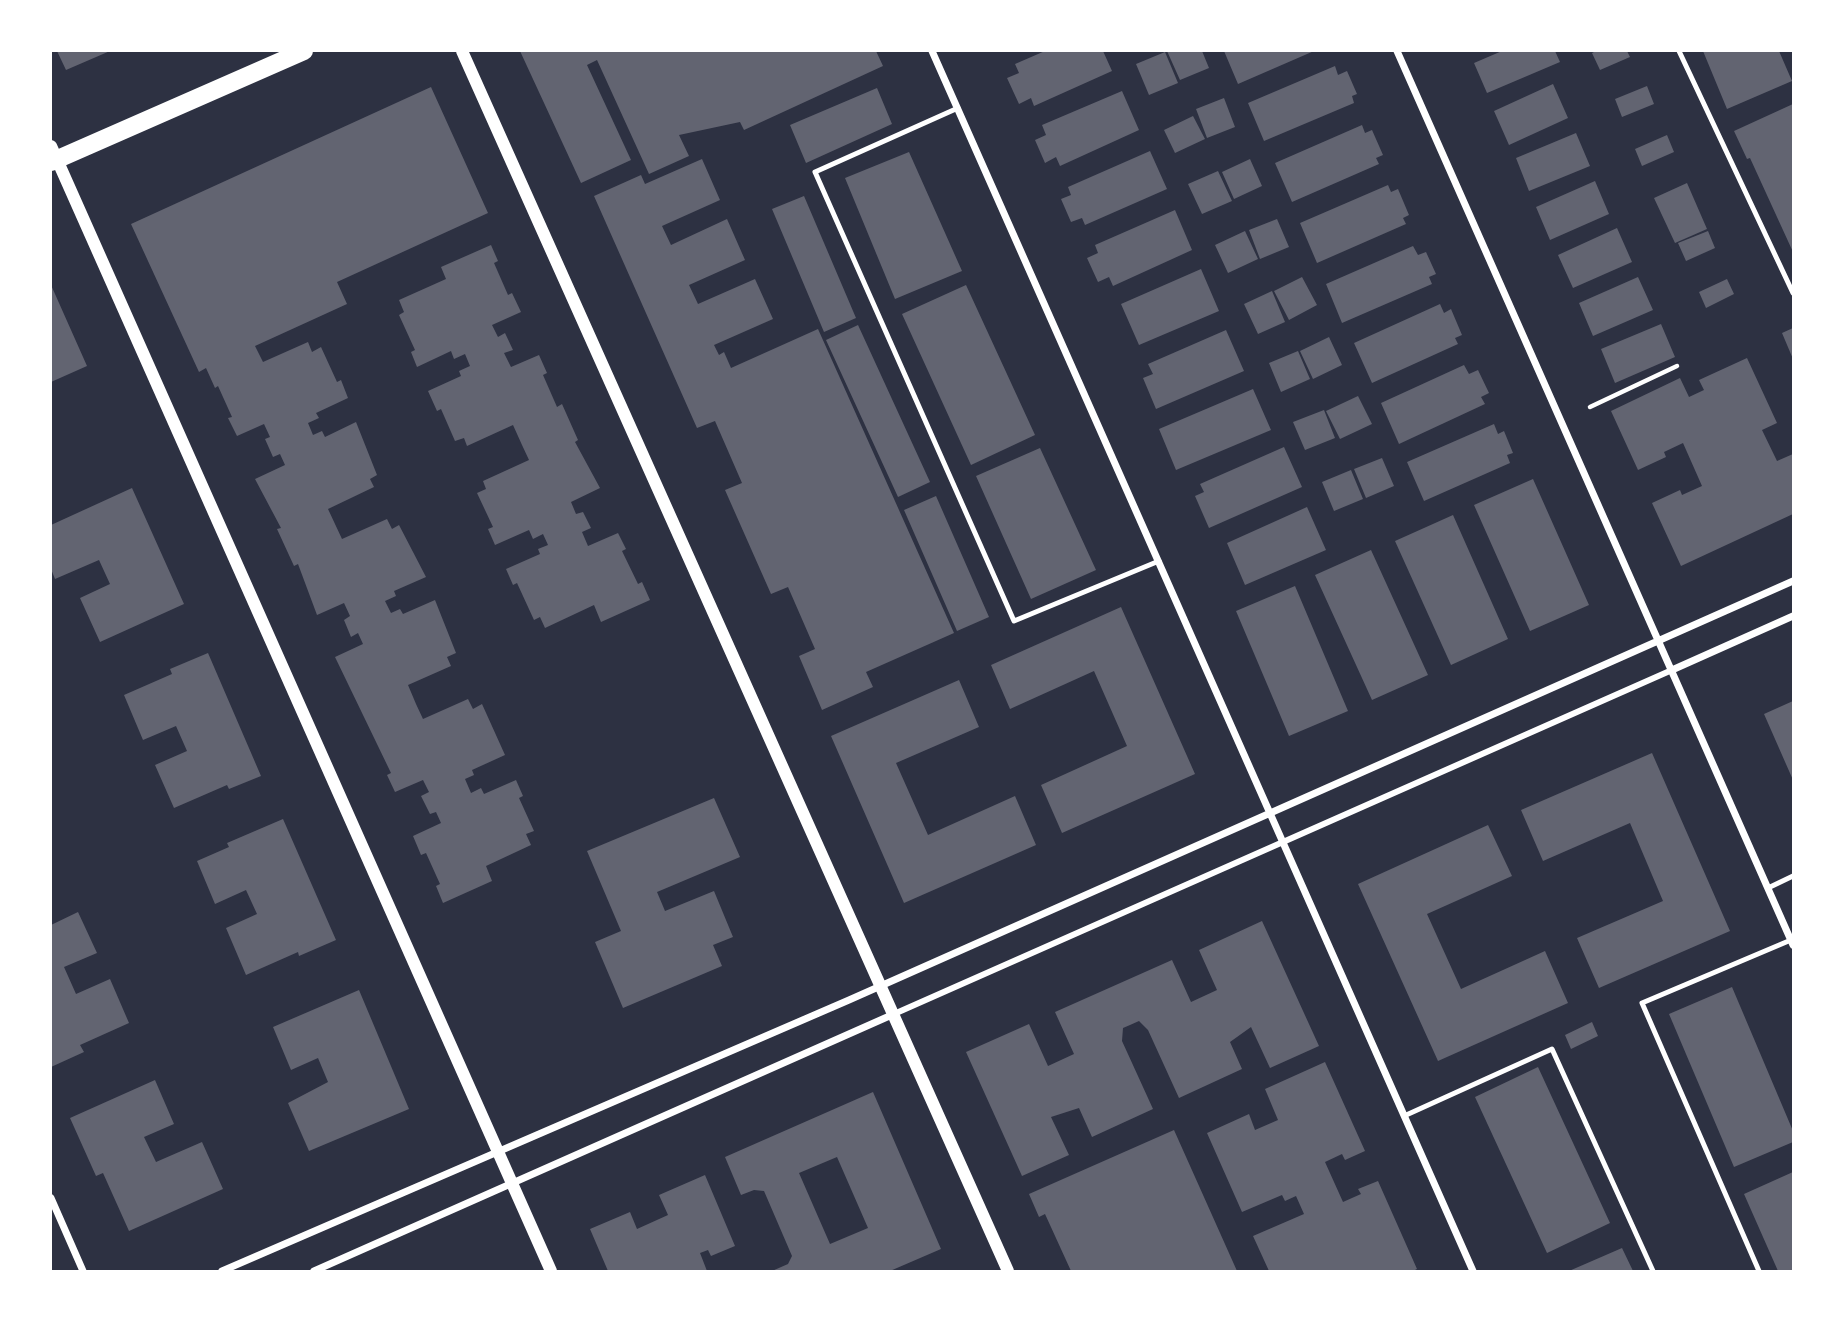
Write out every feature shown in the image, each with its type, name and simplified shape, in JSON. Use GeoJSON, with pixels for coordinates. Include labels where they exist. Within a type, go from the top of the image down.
{"type":"FeatureCollection","features":[{"type":"Feature","properties":{"kind":"main road"},"geometry":{"type":"LineString","coordinates":[[53,156],[304,51]]}},
{"type":"Feature","properties":{"kind":"street"},"geometry":{"type":"LineString","coordinates":[[462,51],[1008,1271]]}},
{"type":"Feature","properties":{"kind":"street"},"geometry":{"type":"LineString","coordinates":[[932,51],[1473,1271]]}},
{"type":"Feature","properties":{"kind":"street"},"geometry":{"type":"LineString","coordinates":[[1397,51],[1792,943]]}},
{"type":"Feature","properties":{"kind":"street"},"geometry":{"type":"LineString","coordinates":[[53,156],[551,1271]]}},
{"type":"Feature","properties":{"kind":"street"},"geometry":{"type":"LineString","coordinates":[[222,1271],[881,986],[1793,581]]}},
{"type":"Feature","properties":{"kind":"street"},"geometry":{"type":"LineString","coordinates":[[314,1271],[1793,616]]}},
{"type":"Feature","properties":{"kind":"street"},"geometry":{"type":"LineString","coordinates":[[51,1198],[83,1271]]}},
{"type":"Feature","properties":{"kind":"lane"},"geometry":{"type":"LineString","coordinates":[[1679,51],[1793,293]]}},
{"type":"Feature","properties":{"kind":"lane"},"geometry":{"type":"LineString","coordinates":[[958,108],[815,172],[1014,621],[1159,561]]}},
{"type":"Feature","properties":{"kind":"lane"},"geometry":{"type":"LineString","coordinates":[[1768,888],[1793,876]]}},
{"type":"Feature","properties":{"kind":"lane"},"geometry":{"type":"LineString","coordinates":[[1759,1271],[1642,1003],[1792,943]]}},
{"type":"Feature","properties":{"kind":"lane"},"geometry":{"type":"LineString","coordinates":[[1404,1116],[1552,1049],[1653,1271]]}},
{"type":"Feature","properties":{"kind":"path"},"geometry":{"type":"LineString","coordinates":[[1590,407],[1676,366]]}},
{"type":"Feature","properties":{"kind":"building"},"geometry":{"type":"Polygon","coordinates":[[[57,51],[110,51],[66,70],[57,51]]]}},
{"type":"Feature","properties":{"kind":"building"},"geometry":{"type":"Polygon","coordinates":[[[520,51],[876,51],[883,66],[744,130],[740,122],[679,135],[689,156],[649,174],[597,60],[587,65],[631,160],[581,183],[520,51]]]}},
{"type":"Feature","properties":{"kind":"building"},"geometry":{"type":"Polygon","coordinates":[[[1045,51],[1103,51],[1112,71],[1034,106],[1031,98],[1019,104],[1007,78],[1019,73],[1015,64],[1045,51]]]}},
{"type":"Feature","properties":{"kind":"building"},"geometry":{"type":"Polygon","coordinates":[[[1167,51],[1202,51],[1209,68],[1180,80],[1167,51]]]}},
{"type":"Feature","properties":{"kind":"building"},"geometry":{"type":"Polygon","coordinates":[[[1224,51],[1314,51],[1238,84],[1224,51]]]}},
{"type":"Feature","properties":{"kind":"building"},"geometry":{"type":"Polygon","coordinates":[[[1502,51],[1555,51],[1560,62],[1487,93],[1474,63],[1502,51]]]}},
{"type":"Feature","properties":{"kind":"building"},"geometry":{"type":"Polygon","coordinates":[[[1627,51],[1630,57],[1600,70],[1592,53],[1627,51]]]}},
{"type":"Feature","properties":{"kind":"building"},"geometry":{"type":"Polygon","coordinates":[[[1703,51],[1779,51],[1792,81],[1727,109],[1703,51]]]}},
{"type":"Feature","properties":{"kind":"building"},"geometry":{"type":"Polygon","coordinates":[[[1165,52],[1178,83],[1149,95],[1136,64],[1165,52]]]}},
{"type":"Feature","properties":{"kind":"building"},"geometry":{"type":"Polygon","coordinates":[[[1335,66],[1338,75],[1347,71],[1357,94],[1352,96],[1354,103],[1264,141],[1248,103],[1335,66]]]}},
{"type":"Feature","properties":{"kind":"building"},"geometry":{"type":"Polygon","coordinates":[[[1553,84],[1568,118],[1509,145],[1494,111],[1553,84]]]}},
{"type":"Feature","properties":{"kind":"building"},"geometry":{"type":"Polygon","coordinates":[[[1647,86],[1654,104],[1622,117],[1615,99],[1647,86]]]}},
{"type":"Feature","properties":{"kind":"building"},"geometry":{"type":"Polygon","coordinates":[[[431,87],[488,213],[337,282],[347,304],[255,346],[263,362],[308,342],[312,352],[321,347],[337,382],[341,380],[348,398],[316,413],[319,418],[308,423],[313,435],[322,431],[325,437],[356,422],[377,475],[370,479],[374,487],[328,509],[342,539],[387,519],[392,529],[399,525],[426,577],[394,591],[396,596],[385,601],[391,613],[400,609],[403,614],[435,600],[456,653],[447,657],[451,666],[408,685],[416,704],[423,719],[468,699],[473,709],[482,704],[505,755],[472,770],[474,775],[465,779],[471,793],[481,788],[484,794],[516,780],[523,796],[519,798],[534,831],[526,834],[531,845],[486,866],[492,881],[443,903],[436,886],[440,884],[426,853],[421,855],[413,836],[441,823],[436,812],[430,814],[421,796],[429,792],[423,780],[395,792],[387,775],[391,773],[335,657],[363,644],[358,633],[351,637],[344,620],[350,616],[344,603],[317,615],[298,564],[294,566],[277,529],[281,528],[255,479],[285,465],[280,454],[273,457],[265,439],[270,437],[264,424],[237,436],[218,386],[215,388],[206,368],[199,372],[131,224],[431,87]]]}},
{"type":"Feature","properties":{"kind":"building"},"geometry":{"type":"Polygon","coordinates":[[[877,88],[892,124],[806,163],[790,125],[877,88]]]}},
{"type":"Feature","properties":{"kind":"building"},"geometry":{"type":"Polygon","coordinates":[[[1122,91],[1139,130],[1060,166],[1056,157],[1045,163],[1035,140],[1046,135],[1042,125],[1122,91]]]}},
{"type":"Feature","properties":{"kind":"building"},"geometry":{"type":"Polygon","coordinates":[[[1224,98],[1235,127],[1207,138],[1196,109],[1224,98]]]}},
{"type":"Feature","properties":{"kind":"building"},"geometry":{"type":"Polygon","coordinates":[[[1793,104],[1793,252],[1750,158],[1747,159],[1734,131],[1793,104]]]}},
{"type":"Feature","properties":{"kind":"building"},"geometry":{"type":"Polygon","coordinates":[[[1193,116],[1205,139],[1175,153],[1164,130],[1193,116]]]}},
{"type":"Feature","properties":{"kind":"building"},"geometry":{"type":"Polygon","coordinates":[[[1362,125],[1365,133],[1372,130],[1383,155],[1376,158],[1379,164],[1292,202],[1275,163],[1362,125]]]}},
{"type":"Feature","properties":{"kind":"building"},"geometry":{"type":"Polygon","coordinates":[[[1576,133],[1590,166],[1529,191],[1516,158],[1576,133]]]}},
{"type":"Feature","properties":{"kind":"building"},"geometry":{"type":"Polygon","coordinates":[[[1667,135],[1674,152],[1642,166],[1635,149],[1667,135]]]}},
{"type":"Feature","properties":{"kind":"building"},"geometry":{"type":"Polygon","coordinates":[[[1150,151],[1167,189],[1085,225],[1082,218],[1071,222],[1061,199],[1071,195],[1068,187],[1150,151]]]}},
{"type":"Feature","properties":{"kind":"building"},"geometry":{"type":"Polygon","coordinates":[[[909,152],[962,271],[895,299],[845,178],[909,152]]]}},
{"type":"Feature","properties":{"kind":"building"},"geometry":{"type":"Polygon","coordinates":[[[702,159],[720,200],[662,226],[671,245],[727,219],[745,260],[689,285],[698,304],[755,279],[773,319],[714,345],[719,355],[724,352],[731,368],[818,329],[954,633],[866,672],[873,687],[822,710],[799,656],[815,649],[788,587],[771,594],[725,490],[742,483],[715,421],[697,428],[594,196],[641,175],[645,184],[702,159]]]}},
{"type":"Feature","properties":{"kind":"building"},"geometry":{"type":"Polygon","coordinates":[[[1250,159],[1262,186],[1234,199],[1222,172],[1250,159]]]}},
{"type":"Feature","properties":{"kind":"building"},"geometry":{"type":"Polygon","coordinates":[[[1218,171],[1232,201],[1202,214],[1188,184],[1218,171]]]}},
{"type":"Feature","properties":{"kind":"building"},"geometry":{"type":"Polygon","coordinates":[[[1595,181],[1609,214],[1550,240],[1536,207],[1595,181]]]}},
{"type":"Feature","properties":{"kind":"building"},"geometry":{"type":"Polygon","coordinates":[[[1687,183],[1707,229],[1675,243],[1654,198],[1687,183]]]}},
{"type":"Feature","properties":{"kind":"building"},"geometry":{"type":"Polygon","coordinates":[[[1388,185],[1391,192],[1398,189],[1409,215],[1403,218],[1406,224],[1317,263],[1300,223],[1388,185]]]}},
{"type":"Feature","properties":{"kind":"building"},"geometry":{"type":"Polygon","coordinates":[[[804,196],[856,318],[824,332],[772,209],[804,196]]]}},
{"type":"Feature","properties":{"kind":"building"},"geometry":{"type":"Polygon","coordinates":[[[1175,210],[1192,250],[1113,286],[1109,277],[1098,282],[1087,258],[1098,253],[1095,245],[1175,210]]]}},
{"type":"Feature","properties":{"kind":"building"},"geometry":{"type":"Polygon","coordinates":[[[1277,219],[1289,247],[1260,259],[1249,230],[1277,219]]]}},
{"type":"Feature","properties":{"kind":"building"},"geometry":{"type":"Polygon","coordinates":[[[1617,228],[1632,262],[1573,288],[1558,255],[1617,228]]]}},
{"type":"Feature","properties":{"kind":"building"},"geometry":{"type":"Polygon","coordinates":[[[1245,231],[1258,259],[1228,273],[1215,245],[1245,231]]]}},
{"type":"Feature","properties":{"kind":"building"},"geometry":{"type":"Polygon","coordinates":[[[1708,231],[1715,248],[1686,261],[1678,243],[1708,231]]]}},
{"type":"Feature","properties":{"kind":"building"},"geometry":{"type":"Polygon","coordinates":[[[491,245],[498,261],[494,263],[508,295],[512,293],[521,312],[492,325],[498,337],[505,333],[513,350],[504,353],[511,367],[539,355],[547,373],[543,375],[557,407],[562,404],[578,440],[575,442],[600,488],[571,502],[576,514],[583,512],[591,528],[582,532],[588,546],[618,533],[626,549],[622,551],[638,584],[642,582],[650,600],[601,622],[594,605],[545,628],[540,617],[534,620],[517,583],[513,585],[506,569],[540,554],[538,549],[548,545],[543,534],[533,539],[529,530],[495,545],[488,529],[493,527],[477,493],[486,489],[483,481],[529,460],[513,425],[467,446],[464,438],[455,441],[441,409],[437,411],[428,391],[461,376],[459,371],[470,366],[465,354],[454,359],[451,351],[417,367],[411,352],[415,350],[399,315],[404,312],[399,300],[446,279],[441,267],[491,245]]]}},
{"type":"Feature","properties":{"kind":"building"},"geometry":{"type":"Polygon","coordinates":[[[1413,246],[1418,255],[1426,252],[1436,274],[1429,277],[1432,284],[1342,323],[1326,284],[1413,246]]]}},
{"type":"Feature","properties":{"kind":"building"},"geometry":{"type":"Polygon","coordinates":[[[1201,269],[1219,311],[1139,345],[1121,304],[1201,269]]]}},
{"type":"Feature","properties":{"kind":"building"},"geometry":{"type":"Polygon","coordinates":[[[1302,277],[1317,305],[1289,320],[1274,291],[1302,277]]]}},
{"type":"Feature","properties":{"kind":"building"},"geometry":{"type":"Polygon","coordinates":[[[1638,277],[1653,310],[1593,336],[1579,303],[1638,277]]]}},
{"type":"Feature","properties":{"kind":"building"},"geometry":{"type":"Polygon","coordinates":[[[1727,279],[1734,294],[1706,308],[1699,292],[1727,279]]]}},
{"type":"Feature","properties":{"kind":"building"},"geometry":{"type":"Polygon","coordinates":[[[51,285],[87,366],[51,382],[51,285]]]}},
{"type":"Feature","properties":{"kind":"building"},"geometry":{"type":"Polygon","coordinates":[[[966,285],[1035,435],[971,465],[902,314],[966,285]]]}},
{"type":"Feature","properties":{"kind":"building"},"geometry":{"type":"Polygon","coordinates":[[[1272,291],[1285,322],[1258,334],[1244,304],[1272,291]]]}},
{"type":"Feature","properties":{"kind":"building"},"geometry":{"type":"Polygon","coordinates":[[[1440,304],[1444,313],[1451,309],[1462,335],[1455,338],[1458,344],[1372,383],[1354,343],[1440,304]]]}},
{"type":"Feature","properties":{"kind":"building"},"geometry":{"type":"Polygon","coordinates":[[[1661,324],[1675,357],[1615,383],[1601,349],[1661,324]]]}},
{"type":"Feature","properties":{"kind":"building"},"geometry":{"type":"Polygon","coordinates":[[[858,325],[930,482],[898,497],[826,340],[858,325]]]}},
{"type":"Feature","properties":{"kind":"building"},"geometry":{"type":"Polygon","coordinates":[[[1793,328],[1793,359],[1782,333],[1793,328]]]}},
{"type":"Feature","properties":{"kind":"building"},"geometry":{"type":"Polygon","coordinates":[[[1226,330],[1244,371],[1156,409],[1143,378],[1153,374],[1148,364],[1226,330]]]}},
{"type":"Feature","properties":{"kind":"building"},"geometry":{"type":"Polygon","coordinates":[[[1329,337],[1342,365],[1313,379],[1300,351],[1329,337]]]}},
{"type":"Feature","properties":{"kind":"building"},"geometry":{"type":"Polygon","coordinates":[[[1298,351],[1310,379],[1281,392],[1269,363],[1298,351]]]}},
{"type":"Feature","properties":{"kind":"building"},"geometry":{"type":"Polygon","coordinates":[[[1747,358],[1777,423],[1762,430],[1777,461],[1793,454],[1793,514],[1681,566],[1652,503],[1680,490],[1682,495],[1702,486],[1683,443],[1664,452],[1666,457],[1638,470],[1611,411],[1680,378],[1689,397],[1704,390],[1699,380],[1747,358]]]}},
{"type":"Feature","properties":{"kind":"building"},"geometry":{"type":"Polygon","coordinates":[[[1464,365],[1469,374],[1478,370],[1489,393],[1481,397],[1485,404],[1399,444],[1381,403],[1464,365]]]}},
{"type":"Feature","properties":{"kind":"building"},"geometry":{"type":"Polygon","coordinates":[[[1253,389],[1271,430],[1176,470],[1159,429],[1253,389]]]}},
{"type":"Feature","properties":{"kind":"building"},"geometry":{"type":"Polygon","coordinates":[[[1358,396],[1372,424],[1340,439],[1326,411],[1358,396]]]}},
{"type":"Feature","properties":{"kind":"building"},"geometry":{"type":"Polygon","coordinates":[[[1324,410],[1335,438],[1305,450],[1293,422],[1324,410]]]}},
{"type":"Feature","properties":{"kind":"building"},"geometry":{"type":"Polygon","coordinates":[[[1494,424],[1498,434],[1504,431],[1513,453],[1507,455],[1510,463],[1424,501],[1407,462],[1494,424]]]}},
{"type":"Feature","properties":{"kind":"building"},"geometry":{"type":"Polygon","coordinates":[[[1284,447],[1302,487],[1209,528],[1195,496],[1204,492],[1200,484],[1284,447]]]}},
{"type":"Feature","properties":{"kind":"building"},"geometry":{"type":"Polygon","coordinates":[[[1040,448],[1096,570],[1031,599],[976,476],[1040,448]]]}},
{"type":"Feature","properties":{"kind":"building"},"geometry":{"type":"Polygon","coordinates":[[[1382,458],[1394,486],[1366,498],[1354,469],[1382,458]]]}},
{"type":"Feature","properties":{"kind":"building"},"geometry":{"type":"Polygon","coordinates":[[[1351,470],[1363,499],[1334,511],[1322,482],[1351,470]]]}},
{"type":"Feature","properties":{"kind":"building"},"geometry":{"type":"Polygon","coordinates":[[[1533,479],[1589,605],[1530,631],[1474,505],[1533,479]]]}},
{"type":"Feature","properties":{"kind":"building"},"geometry":{"type":"Polygon","coordinates":[[[132,488],[184,604],[100,642],[80,598],[110,584],[99,560],[55,579],[51,569],[51,525],[132,488]]]}},
{"type":"Feature","properties":{"kind":"building"},"geometry":{"type":"Polygon","coordinates":[[[936,496],[989,617],[957,631],[904,510],[936,496]]]}},
{"type":"Feature","properties":{"kind":"building"},"geometry":{"type":"Polygon","coordinates":[[[1307,507],[1326,550],[1245,585],[1227,543],[1307,507]]]}},
{"type":"Feature","properties":{"kind":"building"},"geometry":{"type":"Polygon","coordinates":[[[1453,515],[1508,639],[1451,665],[1395,541],[1453,515]]]}},
{"type":"Feature","properties":{"kind":"building"},"geometry":{"type":"Polygon","coordinates":[[[1371,550],[1428,675],[1372,700],[1315,575],[1371,550]]]}},
{"type":"Feature","properties":{"kind":"building"},"geometry":{"type":"Polygon","coordinates":[[[1295,586],[1348,711],[1289,736],[1236,611],[1295,586]]]}},
{"type":"Feature","properties":{"kind":"building"},"geometry":{"type":"Polygon","coordinates":[[[1121,607],[1195,774],[1062,833],[1041,785],[1127,746],[1094,671],[1010,709],[991,665],[1121,607]]]}},
{"type":"Feature","properties":{"kind":"building"},"geometry":{"type":"Polygon","coordinates":[[[208,653],[261,776],[229,789],[227,785],[174,808],[155,765],[187,751],[176,726],[143,740],[124,695],[172,674],[170,669],[208,653]]]}},
{"type":"Feature","properties":{"kind":"building"},"geometry":{"type":"Polygon","coordinates":[[[959,680],[979,727],[896,763],[928,835],[1015,796],[1036,845],[904,903],[831,736],[959,680]]]}},
{"type":"Feature","properties":{"kind":"building"},"geometry":{"type":"Polygon","coordinates":[[[1793,701],[1793,780],[1764,714],[1793,701]]]}},
{"type":"Feature","properties":{"kind":"building"},"geometry":{"type":"Polygon","coordinates":[[[1652,753],[1730,931],[1599,988],[1577,938],[1663,901],[1630,823],[1543,861],[1521,810],[1652,753]]]}},
{"type":"Feature","properties":{"kind":"building"},"geometry":{"type":"Polygon","coordinates":[[[714,798],[740,857],[657,892],[665,911],[714,891],[733,937],[713,945],[722,966],[623,1008],[595,942],[621,931],[587,851],[714,798]]]}},
{"type":"Feature","properties":{"kind":"building"},"geometry":{"type":"Polygon","coordinates":[[[283,819],[336,940],[299,956],[298,952],[246,975],[226,928],[257,914],[246,890],[215,904],[197,861],[229,847],[227,843],[283,819]]]}},
{"type":"Feature","properties":{"kind":"building"},"geometry":{"type":"Polygon","coordinates":[[[1488,825],[1512,876],[1427,914],[1461,989],[1545,951],[1568,1003],[1438,1061],[1358,884],[1488,825]]]}},
{"type":"Feature","properties":{"kind":"building"},"geometry":{"type":"Polygon","coordinates":[[[78,912],[97,953],[64,967],[76,994],[110,979],[129,1023],[80,1045],[84,1052],[51,1067],[51,925],[78,912]]]}},
{"type":"Feature","properties":{"kind":"building"},"geometry":{"type":"Polygon","coordinates":[[[1262,921],[1319,1046],[1270,1068],[1251,1027],[1230,1042],[1242,1069],[1179,1098],[1148,1030],[1139,1021],[1123,1028],[1122,1041],[1153,1109],[1092,1137],[1079,1108],[1051,1117],[1069,1155],[1022,1176],[966,1052],[1029,1024],[1048,1066],[1074,1054],[1055,1012],[1172,960],[1191,1002],[1217,990],[1199,950],[1262,921]]]}},
{"type":"Feature","properties":{"kind":"building"},"geometry":{"type":"Polygon","coordinates":[[[1732,987],[1793,1131],[1793,1142],[1734,1167],[1669,1014],[1732,987]]]}},
{"type":"Feature","properties":{"kind":"building"},"geometry":{"type":"Polygon","coordinates":[[[359,990],[409,1109],[309,1151],[288,1103],[328,1082],[318,1058],[291,1070],[273,1027],[359,990]]]}},
{"type":"Feature","properties":{"kind":"building"},"geometry":{"type":"Polygon","coordinates":[[[1592,1022],[1598,1036],[1571,1049],[1565,1035],[1592,1022]]]}},
{"type":"Feature","properties":{"kind":"building"},"geometry":{"type":"Polygon","coordinates":[[[1325,1062],[1365,1151],[1345,1160],[1342,1154],[1325,1162],[1343,1202],[1361,1194],[1358,1189],[1378,1181],[1417,1269],[1413,1271],[1269,1271],[1253,1236],[1304,1214],[1296,1196],[1285,1201],[1282,1195],[1242,1212],[1207,1133],[1249,1114],[1255,1130],[1278,1120],[1265,1089],[1325,1062]]]}},
{"type":"Feature","properties":{"kind":"building"},"geometry":{"type":"Polygon","coordinates":[[[1538,1067],[1610,1223],[1547,1253],[1475,1097],[1538,1067]]]}},
{"type":"Feature","properties":{"kind":"building"},"geometry":{"type":"Polygon","coordinates":[[[155,1080],[174,1124],[144,1137],[156,1162],[202,1142],[223,1189],[129,1231],[103,1173],[96,1176],[70,1118],[155,1080]]]}},
{"type":"Feature","properties":{"kind":"building"},"geometry":{"type":"Polygon","coordinates":[[[873,1092],[941,1249],[890,1271],[772,1271],[788,1264],[792,1256],[764,1191],[754,1190],[741,1195],[725,1157],[873,1092]],[[837,1157],[799,1173],[830,1244],[868,1228],[837,1157]]]}},
{"type":"Feature","properties":{"kind":"building"},"geometry":{"type":"Polygon","coordinates":[[[1174,1130],[1237,1271],[1071,1271],[1045,1214],[1039,1217],[1029,1194],[1174,1130]]]}},
{"type":"Feature","properties":{"kind":"building"},"geometry":{"type":"Polygon","coordinates":[[[1793,1172],[1793,1271],[1778,1271],[1744,1194],[1793,1172]]]}},
{"type":"Feature","properties":{"kind":"building"},"geometry":{"type":"Polygon","coordinates":[[[705,1175],[735,1246],[711,1256],[708,1250],[700,1253],[707,1271],[608,1271],[590,1229],[630,1212],[637,1229],[668,1215],[659,1195],[705,1175]]]}},
{"type":"Feature","properties":{"kind":"building"},"geometry":{"type":"Polygon","coordinates":[[[1622,1248],[1633,1271],[1569,1271],[1622,1248]]]}}]}
